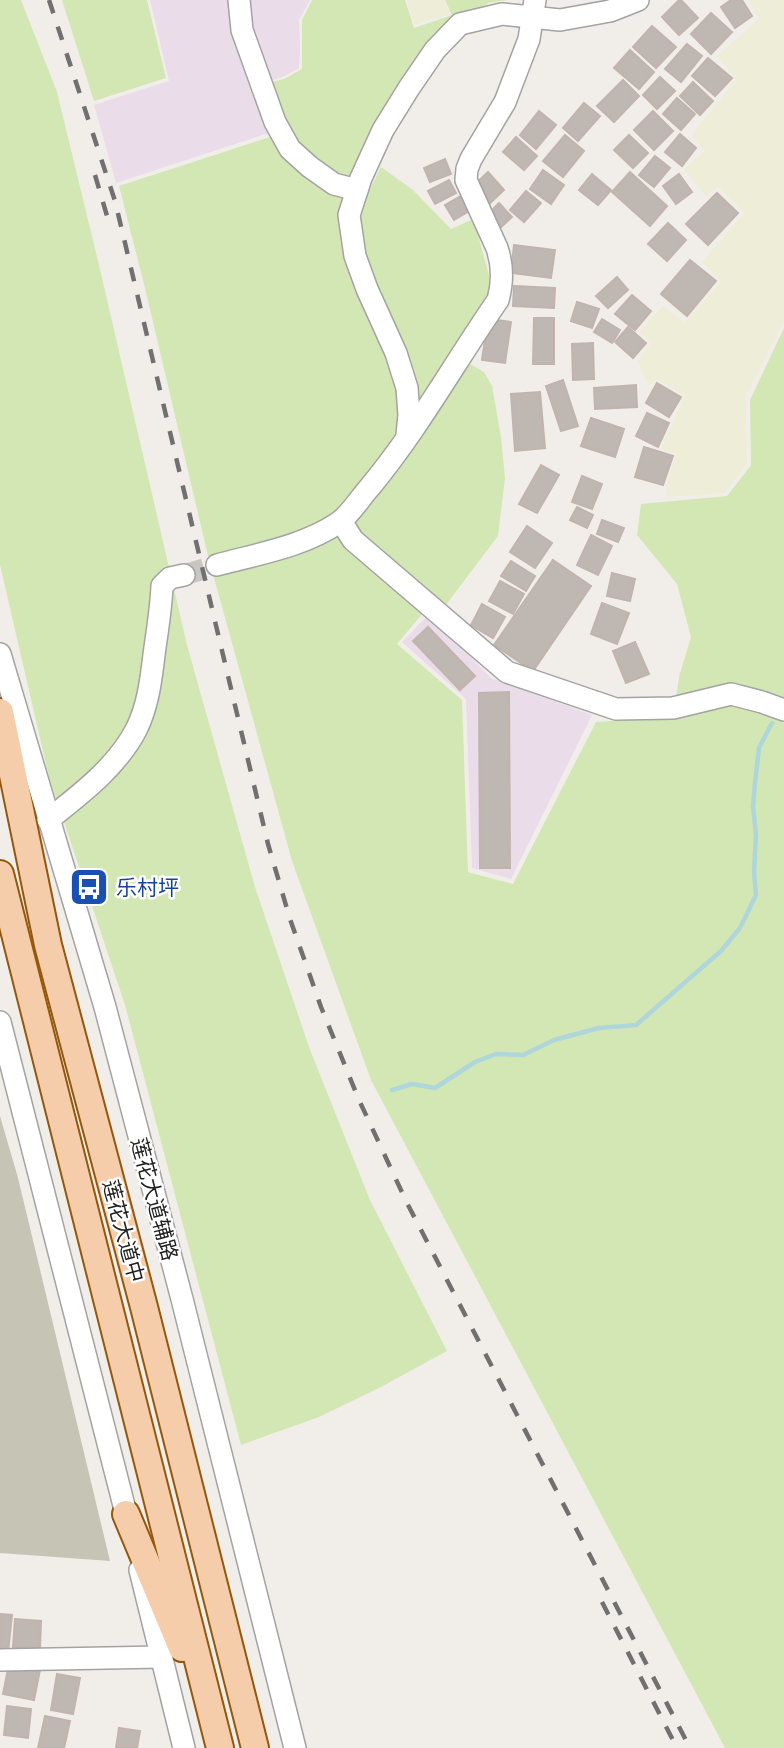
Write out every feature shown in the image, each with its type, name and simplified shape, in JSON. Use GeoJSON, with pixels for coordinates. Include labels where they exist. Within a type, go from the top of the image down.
{"type":"FeatureCollection","features":[{"type":"Feature","properties":{"kind":"main road","name":"莲花大道中"},"geometry":{"type":"LineString","coordinates":[[0,712],[48,944],[144,1307],[255,1748]]}},
{"type":"Feature","properties":{"kind":"main road","name":"莲花大道中"},"geometry":{"type":"LineString","coordinates":[[0,874],[218,1741]]}},
{"type":"Feature","properties":{"kind":"main road"},"geometry":{"type":"LineString","coordinates":[[126,1514],[218,1741]]}},
{"type":"Feature","properties":{"kind":"street"},"geometry":{"type":"LineString","coordinates":[[239,0],[242,30],[275,122],[290,149],[334,184],[357,190]]}},
{"type":"Feature","properties":{"kind":"street"},"geometry":{"type":"LineString","coordinates":[[407,435],[407,388],[396,353],[355,256],[349,215],[361,178],[383,130],[435,50],[460,24],[534,8],[560,20],[610,12],[638,0]]}},
{"type":"Feature","properties":{"kind":"street"},"geometry":{"type":"LineString","coordinates":[[217,565],[292,545],[318,535],[341,521],[380,474],[498,300],[502,286],[501,259],[466,180],[467,169],[505,102],[529,39],[534,8]]}},
{"type":"Feature","properties":{"kind":"street"},"geometry":{"type":"LineString","coordinates":[[341,521],[353,540],[507,671],[616,709],[673,708],[731,694],[784,710]]}},
{"type":"Feature","properties":{"kind":"street"},"geometry":{"type":"LineString","coordinates":[[48,820],[98,778],[136,730],[148,696],[162,586],[170,578],[184,575]]}},
{"type":"Feature","properties":{"kind":"street","name":"莲花大道辅路"},"geometry":{"type":"LineString","coordinates":[[0,654],[108,1020],[182,1299],[295,1748]]}},
{"type":"Feature","properties":{"kind":"street"},"geometry":{"type":"LineString","coordinates":[[0,1022],[184,1748]]}},
{"type":"Feature","properties":{"kind":"street"},"geometry":{"type":"LineString","coordinates":[[0,1660],[161,1657]]}},
{"type":"Feature","properties":{"kind":"shaded area"},"geometry":{"type":"Polygon","coordinates":[[[150,0],[310,0],[299,20],[299,68],[269,81],[281,129],[116,183],[94,105],[169,81],[150,0]]]}},
{"type":"Feature","properties":{"kind":"shaded area"},"geometry":{"type":"Polygon","coordinates":[[[429,614],[491,678],[592,715],[511,879],[472,868],[466,699],[402,642],[429,614]]]}},
{"type":"Feature","properties":{"kind":"shaded area"},"geometry":{"type":"Polygon","coordinates":[[[0,1116],[18,1178],[110,1561],[0,1553],[0,1116]]]}},
{"type":"Feature","properties":{"kind":"green space"},"geometry":{"type":"Polygon","coordinates":[[[0,0],[21,0],[57,92],[187,645],[255,887],[309,1047],[370,1200],[447,1351],[319,1417],[241,1445],[125,1005],[49,777],[0,565],[0,0]]]}},
{"type":"Feature","properties":{"kind":"green space"},"geometry":{"type":"Polygon","coordinates":[[[62,0],[147,0],[166,78],[94,101],[62,0]]]}},
{"type":"Feature","properties":{"kind":"green space"},"geometry":{"type":"Polygon","coordinates":[[[312,0],[405,0],[414,28],[452,15],[445,0],[507,0],[489,3],[434,33],[417,57],[348,181],[299,148],[279,107],[272,82],[302,69],[302,20],[312,0]]]}},
{"type":"Feature","properties":{"kind":"green space"},"geometry":{"type":"Polygon","coordinates":[[[407,0],[444,0],[451,14],[414,25],[407,0]]]}},
{"type":"Feature","properties":{"kind":"green space"},"geometry":{"type":"Polygon","coordinates":[[[748,0],[784,0],[784,320],[746,396],[747,464],[724,493],[667,497],[666,488],[676,454],[661,449],[685,396],[657,379],[648,386],[638,361],[652,342],[639,332],[663,306],[685,322],[721,281],[702,262],[744,213],[718,187],[706,197],[684,169],[705,151],[691,136],[736,79],[717,56],[759,19],[748,0]]]}},
{"type":"Feature","properties":{"kind":"green space"},"geometry":{"type":"Polygon","coordinates":[[[276,135],[365,199],[381,167],[413,190],[451,229],[471,220],[475,224],[489,275],[490,301],[453,354],[484,372],[492,386],[505,478],[498,536],[442,610],[433,601],[397,644],[462,700],[468,872],[513,884],[596,722],[660,718],[734,702],[764,709],[784,723],[784,1748],[725,1748],[371,1080],[292,861],[208,556],[119,186],[276,135]]]}},
{"type":"Feature","properties":{"kind":"green space"},"geometry":{"type":"Polygon","coordinates":[[[784,328],[784,705],[676,699],[679,677],[691,637],[677,584],[637,535],[641,504],[727,496],[751,465],[750,400],[784,328]]]}},
{"type":"Feature","properties":{"kind":"building"},"geometry":{"type":"Polygon","coordinates":[[[679,0],[698,18],[679,35],[662,17],[679,0]]]}},
{"type":"Feature","properties":{"kind":"building"},"geometry":{"type":"Polygon","coordinates":[[[731,0],[742,0],[752,16],[735,28],[721,7],[731,0]]]}},
{"type":"Feature","properties":{"kind":"building"},"geometry":{"type":"Polygon","coordinates":[[[711,13],[732,32],[711,54],[691,34],[711,13]]]}},
{"type":"Feature","properties":{"kind":"building"},"geometry":{"type":"Polygon","coordinates":[[[652,26],[676,47],[656,68],[633,47],[652,26]]]}},
{"type":"Feature","properties":{"kind":"building"},"geometry":{"type":"Polygon","coordinates":[[[687,44],[702,56],[681,82],[665,69],[687,44]]]}},
{"type":"Feature","properties":{"kind":"building"},"geometry":{"type":"Polygon","coordinates":[[[630,50],[654,72],[639,89],[614,68],[630,50]]]}},
{"type":"Feature","properties":{"kind":"building"},"geometry":{"type":"Polygon","coordinates":[[[708,58],[732,78],[715,96],[692,76],[708,58]]]}},
{"type":"Feature","properties":{"kind":"building"},"geometry":{"type":"Polygon","coordinates":[[[660,77],[675,91],[657,109],[643,95],[660,77]]]}},
{"type":"Feature","properties":{"kind":"building"},"geometry":{"type":"Polygon","coordinates":[[[623,80],[639,96],[614,122],[597,106],[623,80]]]}},
{"type":"Feature","properties":{"kind":"building"},"geometry":{"type":"Polygon","coordinates":[[[693,82],[713,101],[700,115],[680,96],[693,82]]]}},
{"type":"Feature","properties":{"kind":"building"},"geometry":{"type":"Polygon","coordinates":[[[677,98],[695,114],[681,130],[663,114],[677,98]]]}},
{"type":"Feature","properties":{"kind":"building"},"geometry":{"type":"Polygon","coordinates":[[[584,103],[600,116],[578,141],[563,128],[584,103]]]}},
{"type":"Feature","properties":{"kind":"building"},"geometry":{"type":"Polygon","coordinates":[[[539,111],[556,125],[536,149],[520,135],[539,111]]]}},
{"type":"Feature","properties":{"kind":"building"},"geometry":{"type":"Polygon","coordinates":[[[653,111],[673,131],[654,150],[634,130],[653,111]]]}},
{"type":"Feature","properties":{"kind":"building"},"geometry":{"type":"Polygon","coordinates":[[[680,134],[696,148],[682,166],[665,152],[680,134]]]}},
{"type":"Feature","properties":{"kind":"building"},"geometry":{"type":"Polygon","coordinates":[[[565,135],[584,151],[563,177],[543,161],[565,135]]]}},
{"type":"Feature","properties":{"kind":"building"},"geometry":{"type":"Polygon","coordinates":[[[629,135],[648,153],[633,168],[614,150],[629,135]]]}},
{"type":"Feature","properties":{"kind":"building"},"geometry":{"type":"Polygon","coordinates":[[[516,137],[537,156],[524,170],[503,152],[516,137]]]}},
{"type":"Feature","properties":{"kind":"building"},"geometry":{"type":"Polygon","coordinates":[[[655,156],[670,168],[654,187],[639,175],[655,156]]]}},
{"type":"Feature","properties":{"kind":"building"},"geometry":{"type":"Polygon","coordinates":[[[445,159],[451,174],[430,182],[424,168],[445,159]]]}},
{"type":"Feature","properties":{"kind":"building"},"geometry":{"type":"Polygon","coordinates":[[[543,170],[564,185],[551,204],[530,189],[543,170]]]}},
{"type":"Feature","properties":{"kind":"building"},"geometry":{"type":"Polygon","coordinates":[[[488,172],[504,190],[487,206],[471,188],[488,172]]]}},
{"type":"Feature","properties":{"kind":"building"},"geometry":{"type":"Polygon","coordinates":[[[630,172],[667,206],[650,226],[612,192],[630,172]]]}},
{"type":"Feature","properties":{"kind":"building"},"geometry":{"type":"Polygon","coordinates":[[[592,174],[611,190],[598,205],[579,190],[592,174]]]}},
{"type":"Feature","properties":{"kind":"building"},"geometry":{"type":"Polygon","coordinates":[[[679,174],[692,192],[676,204],[663,186],[679,174]]]}},
{"type":"Feature","properties":{"kind":"building"},"geometry":{"type":"Polygon","coordinates":[[[449,180],[456,193],[435,204],[428,191],[449,180]]]}},
{"type":"Feature","properties":{"kind":"building"},"geometry":{"type":"Polygon","coordinates":[[[526,191],[541,203],[524,222],[510,210],[526,191]]]}},
{"type":"Feature","properties":{"kind":"building"},"geometry":{"type":"Polygon","coordinates":[[[717,193],[738,213],[708,245],[686,224],[717,193]]]}},
{"type":"Feature","properties":{"kind":"building"},"geometry":{"type":"Polygon","coordinates":[[[464,194],[473,209],[454,220],[445,205],[464,194]]]}},
{"type":"Feature","properties":{"kind":"building"},"geometry":{"type":"Polygon","coordinates":[[[499,203],[512,217],[500,228],[488,214],[499,203]]]}},
{"type":"Feature","properties":{"kind":"building"},"geometry":{"type":"Polygon","coordinates":[[[668,223],[686,240],[667,261],[648,244],[668,223]]]}},
{"type":"Feature","properties":{"kind":"building"},"geometry":{"type":"Polygon","coordinates":[[[514,245],[555,250],[551,278],[511,273],[514,245]]]}},
{"type":"Feature","properties":{"kind":"building"},"geometry":{"type":"Polygon","coordinates":[[[690,260],[716,281],[687,316],[661,294],[690,260]]]}},
{"type":"Feature","properties":{"kind":"building"},"geometry":{"type":"Polygon","coordinates":[[[617,277],[628,290],[608,308],[596,296],[617,277]]]}},
{"type":"Feature","properties":{"kind":"building"},"geometry":{"type":"Polygon","coordinates":[[[514,286],[555,288],[554,308],[513,306],[514,286]]]}},
{"type":"Feature","properties":{"kind":"building"},"geometry":{"type":"Polygon","coordinates":[[[632,295],[651,311],[635,330],[615,314],[632,295]]]}},
{"type":"Feature","properties":{"kind":"building"},"geometry":{"type":"Polygon","coordinates":[[[577,302],[599,309],[592,328],[571,321],[577,302]]]}},
{"type":"Feature","properties":{"kind":"building"},"geometry":{"type":"Polygon","coordinates":[[[534,318],[554,318],[554,364],[533,364],[534,318]]]}},
{"type":"Feature","properties":{"kind":"building"},"geometry":{"type":"Polygon","coordinates":[[[488,319],[511,322],[505,363],[482,360],[488,319]]]}},
{"type":"Feature","properties":{"kind":"building"},"geometry":{"type":"Polygon","coordinates":[[[602,319],[620,330],[612,343],[594,332],[602,319]]]}},
{"type":"Feature","properties":{"kind":"building"},"geometry":{"type":"Polygon","coordinates":[[[628,327],[646,343],[633,358],[615,342],[628,327]]]}},
{"type":"Feature","properties":{"kind":"building"},"geometry":{"type":"Polygon","coordinates":[[[593,343],[594,379],[573,380],[572,344],[593,343]]]}},
{"type":"Feature","properties":{"kind":"building"},"geometry":{"type":"Polygon","coordinates":[[[563,380],[578,426],[561,431],[546,386],[563,380]]]}},
{"type":"Feature","properties":{"kind":"building"},"geometry":{"type":"Polygon","coordinates":[[[657,383],[681,397],[669,417],[646,403],[657,383]]]}},
{"type":"Feature","properties":{"kind":"building"},"geometry":{"type":"Polygon","coordinates":[[[636,385],[637,407],[595,409],[594,388],[636,385]]]}},
{"type":"Feature","properties":{"kind":"building"},"geometry":{"type":"Polygon","coordinates":[[[540,392],[545,448],[515,451],[511,394],[540,392]]]}},
{"type":"Feature","properties":{"kind":"building"},"geometry":{"type":"Polygon","coordinates":[[[647,413],[669,423],[658,447],[636,436],[647,413]]]}},
{"type":"Feature","properties":{"kind":"building"},"geometry":{"type":"Polygon","coordinates":[[[591,418],[624,429],[615,457],[581,446],[591,418]]]}},
{"type":"Feature","properties":{"kind":"building"},"geometry":{"type":"Polygon","coordinates":[[[644,447],[673,456],[663,485],[635,477],[644,447]]]}},
{"type":"Feature","properties":{"kind":"building"},"geometry":{"type":"Polygon","coordinates":[[[541,465],[559,475],[537,513],[519,504],[541,465]]]}},
{"type":"Feature","properties":{"kind":"building"},"geometry":{"type":"Polygon","coordinates":[[[582,476],[602,484],[592,509],[572,502],[582,476]]]}},
{"type":"Feature","properties":{"kind":"building"},"geometry":{"type":"Polygon","coordinates":[[[577,507],[593,515],[587,528],[570,520],[577,507]]]}},
{"type":"Feature","properties":{"kind":"building"},"geometry":{"type":"Polygon","coordinates":[[[602,520],[624,528],[618,542],[597,534],[602,520]]]}},
{"type":"Feature","properties":{"kind":"building"},"geometry":{"type":"Polygon","coordinates":[[[527,526],[552,543],[535,568],[510,552],[527,526]]]}},
{"type":"Feature","properties":{"kind":"building"},"geometry":{"type":"Polygon","coordinates":[[[591,535],[612,546],[598,575],[577,565],[591,535]]]}},
{"type":"Feature","properties":{"kind":"building"},"geometry":{"type":"Polygon","coordinates":[[[553,560],[591,586],[533,671],[494,645],[553,560]]]}},
{"type":"Feature","properties":{"kind":"building"},"geometry":{"type":"Polygon","coordinates":[[[511,561],[535,576],[526,591],[501,576],[511,561]]]}},
{"type":"Feature","properties":{"kind":"building"},"geometry":{"type":"Polygon","coordinates":[[[612,573],[635,579],[630,601],[607,596],[612,573]]]}},
{"type":"Feature","properties":{"kind":"building"},"geometry":{"type":"Polygon","coordinates":[[[500,581],[524,594],[513,614],[489,601],[500,581]]]}},
{"type":"Feature","properties":{"kind":"building"},"geometry":{"type":"Polygon","coordinates":[[[602,603],[629,613],[617,644],[591,634],[602,603]]]}},
{"type":"Feature","properties":{"kind":"building"},"geometry":{"type":"Polygon","coordinates":[[[482,604],[505,617],[493,638],[471,625],[482,604]]]}},
{"type":"Feature","properties":{"kind":"building"},"geometry":{"type":"Polygon","coordinates":[[[428,627],[475,676],[460,690],[413,641],[428,627]]]}},
{"type":"Feature","properties":{"kind":"building"},"geometry":{"type":"Polygon","coordinates":[[[635,642],[649,674],[626,683],[613,651],[635,642]]]}},
{"type":"Feature","properties":{"kind":"building"},"geometry":{"type":"Polygon","coordinates":[[[509,692],[510,868],[480,868],[479,693],[509,692]]]}},
{"type":"Feature","properties":{"kind":"building"},"geometry":{"type":"Polygon","coordinates":[[[0,1614],[12,1615],[8,1653],[0,1652],[0,1614]]]}},
{"type":"Feature","properties":{"kind":"building"},"geometry":{"type":"Polygon","coordinates":[[[15,1619],[41,1621],[40,1648],[13,1647],[15,1619]]]}},
{"type":"Feature","properties":{"kind":"building"},"geometry":{"type":"Polygon","coordinates":[[[9,1664],[40,1670],[34,1700],[3,1694],[9,1664]]]}},
{"type":"Feature","properties":{"kind":"building"},"geometry":{"type":"Polygon","coordinates":[[[57,1674],[80,1678],[73,1714],[51,1710],[57,1674]]]}},
{"type":"Feature","properties":{"kind":"building"},"geometry":{"type":"Polygon","coordinates":[[[7,1706],[31,1709],[28,1738],[4,1735],[7,1706]]]}},
{"type":"Feature","properties":{"kind":"building"},"geometry":{"type":"Polygon","coordinates":[[[45,1716],[70,1721],[64,1748],[38,1748],[45,1716]]]}},
{"type":"Feature","properties":{"kind":"building"},"geometry":{"type":"Polygon","coordinates":[[[119,1728],[140,1731],[137,1748],[116,1748],[119,1728]]]}},
{"type":"Feature","properties":{"kind":"waterway"},"geometry":{"type":"LineString","coordinates":[[392,1090],[412,1084],[435,1088],[475,1062],[496,1054],[523,1055],[554,1040],[599,1028],[636,1025],[721,951],[740,928],[756,895],[753,806],[755,783],[759,748],[772,723]]}},
{"type":"Feature","properties":{"kind":"tunnel"},"geometry":{"type":"LineString","coordinates":[[184,575],[217,565]]}},
{"type":"Feature","properties":{"kind":"railway"},"geometry":{"type":"LineString","coordinates":[[49,0],[115,201],[268,844],[290,919],[321,1007],[359,1100],[407,1203],[690,1748]]}},
{"type":"Feature","properties":{"kind":"railway"},"geometry":{"type":"LineString","coordinates":[[95,175],[110,226]]}},
{"type":"Feature","properties":{"kind":"railway"},"geometry":{"type":"LineString","coordinates":[[602,1602],[677,1748]]}},
{"type":"Feature","properties":{"kind":"place","name":"乐村坪"},"geometry":{"type":"Point","coordinates":[89,887]}}]}
